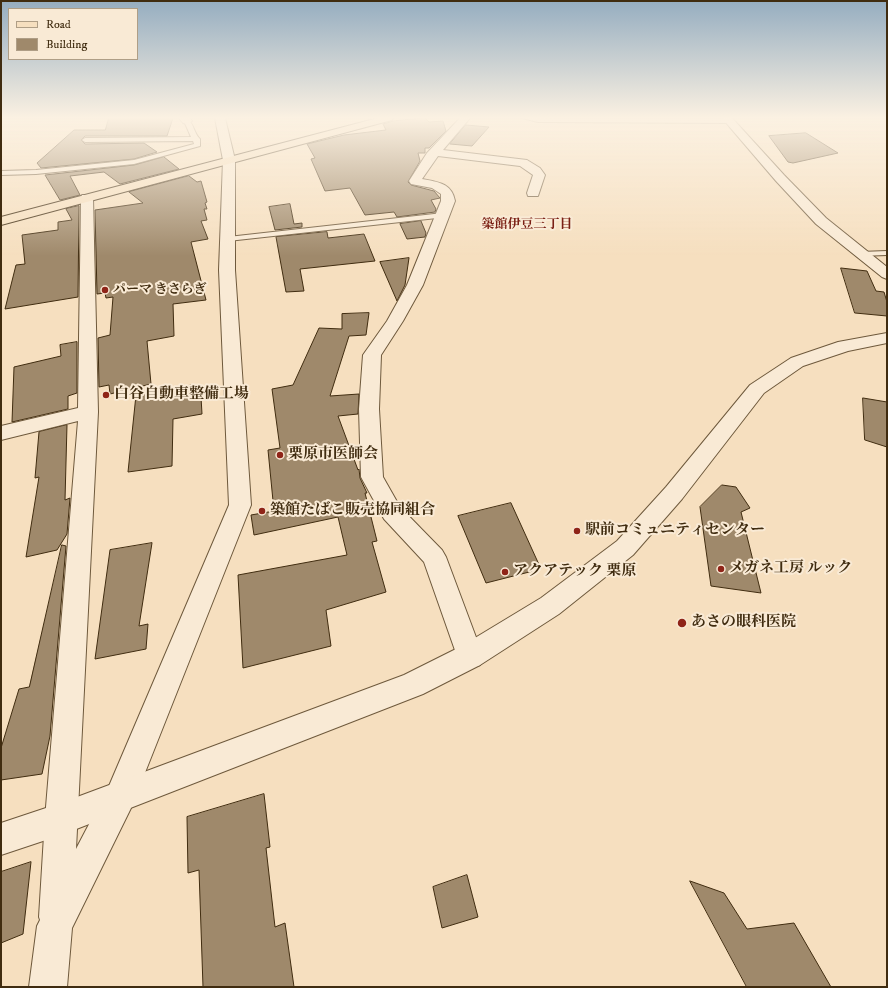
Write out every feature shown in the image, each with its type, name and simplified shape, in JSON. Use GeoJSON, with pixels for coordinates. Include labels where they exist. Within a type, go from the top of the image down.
{"type":"FeatureCollection","features":[{"type":"Feature","properties":{"kind":"main road"},"geometry":{"type":"LineString","coordinates":[[1,221],[214,164]]}},
{"type":"Feature","properties":{"kind":"street"},"geometry":{"type":"LineString","coordinates":[[55,926],[120,797],[240,505],[227,270],[229,164]]}},
{"type":"Feature","properties":{"kind":"street"},"geometry":{"type":"LineString","coordinates":[[425,164],[418,173],[415,180],[436,185],[447,193],[448,201],[415,285],[395,321],[372,355],[369,409],[372,477],[392,513],[434,558],[470,656]]}},
{"type":"Feature","properties":{"kind":"street"},"geometry":{"type":"LineString","coordinates":[[525,164],[536,171],[539,175],[533,193]]}},
{"type":"Feature","properties":{"kind":"street"},"geometry":{"type":"LineString","coordinates":[[768,164],[821,221],[860,254],[887,274]]}},
{"type":"Feature","properties":{"kind":"street"},"geometry":{"type":"LineString","coordinates":[[48,987],[55,926],[88,412],[87,198]]}},
{"type":"Feature","properties":{"kind":"street"},"geometry":{"type":"LineString","coordinates":[[1,839],[120,797],[413,684],[470,656],[550,606],[625,548],[674,493],[758,389],[797,362],[844,346],[887,338]]}},
{"type":"Feature","properties":{"kind":"street"},"geometry":{"type":"LineString","coordinates":[[1,433],[88,412]]}},
{"type":"Feature","properties":{"kind":"lane"},"geometry":{"type":"LineString","coordinates":[[1,173],[36,172],[113,164]]}},
{"type":"Feature","properties":{"kind":"lane"},"geometry":{"type":"LineString","coordinates":[[228,239],[443,215]]}},
{"type":"Feature","properties":{"kind":"lane"},"geometry":{"type":"LineString","coordinates":[[860,254],[887,253]]}},
{"type":"Feature","properties":{"kind":"building"},"geometry":{"type":"Polygon","coordinates":[[[38,164],[81,164],[41,168],[38,164]]]}},
{"type":"Feature","properties":{"kind":"building"},"geometry":{"type":"Polygon","coordinates":[[[173,164],[179,169],[120,184],[104,172],[70,176],[80,195],[60,200],[45,175],[134,165],[173,164]]]}},
{"type":"Feature","properties":{"kind":"building"},"geometry":{"type":"Polygon","coordinates":[[[313,164],[418,164],[408,182],[411,185],[434,191],[440,198],[431,200],[436,209],[435,212],[397,217],[394,212],[365,215],[350,188],[325,191],[313,164]]]}},
{"type":"Feature","properties":{"kind":"building"},"geometry":{"type":"Polygon","coordinates":[[[189,176],[197,182],[201,181],[207,202],[205,203],[207,209],[204,209],[207,220],[201,221],[208,239],[191,242],[206,300],[173,304],[174,336],[147,341],[151,384],[110,394],[109,385],[99,387],[98,338],[110,335],[113,297],[106,298],[105,293],[97,294],[95,210],[143,203],[129,192],[189,176]]]}},
{"type":"Feature","properties":{"kind":"building"},"geometry":{"type":"Polygon","coordinates":[[[290,204],[294,224],[302,223],[302,227],[275,230],[269,207],[290,204]]]}},
{"type":"Feature","properties":{"kind":"building"},"geometry":{"type":"Polygon","coordinates":[[[79,206],[78,297],[5,309],[16,265],[25,264],[22,235],[58,230],[58,222],[72,220],[66,209],[79,206]]]}},
{"type":"Feature","properties":{"kind":"building"},"geometry":{"type":"Polygon","coordinates":[[[421,221],[426,233],[425,237],[407,239],[400,224],[421,221]]]}},
{"type":"Feature","properties":{"kind":"building"},"geometry":{"type":"Polygon","coordinates":[[[327,232],[328,238],[364,234],[375,261],[300,269],[304,291],[286,292],[276,237],[327,232]]]}},
{"type":"Feature","properties":{"kind":"building"},"geometry":{"type":"Polygon","coordinates":[[[409,258],[405,285],[397,301],[380,262],[409,258]]]}},
{"type":"Feature","properties":{"kind":"building"},"geometry":{"type":"Polygon","coordinates":[[[841,268],[867,271],[876,291],[884,292],[887,302],[887,316],[855,313],[841,268]]]}},
{"type":"Feature","properties":{"kind":"building"},"geometry":{"type":"Polygon","coordinates":[[[369,313],[366,335],[349,336],[330,396],[359,394],[358,414],[338,416],[358,470],[359,469],[360,478],[367,493],[365,493],[377,541],[372,542],[386,592],[326,610],[331,646],[243,668],[238,575],[347,555],[338,517],[254,535],[251,515],[274,511],[268,450],[280,448],[272,389],[293,385],[319,328],[342,329],[342,314],[369,313]]]}},
{"type":"Feature","properties":{"kind":"building"},"geometry":{"type":"Polygon","coordinates":[[[77,342],[77,393],[68,396],[68,409],[12,422],[14,367],[61,356],[60,345],[77,342]]]}},
{"type":"Feature","properties":{"kind":"building"},"geometry":{"type":"Polygon","coordinates":[[[194,385],[201,397],[202,414],[173,419],[172,466],[128,472],[136,395],[194,385]]]}},
{"type":"Feature","properties":{"kind":"building"},"geometry":{"type":"Polygon","coordinates":[[[863,398],[887,402],[887,447],[865,440],[863,398]]]}},
{"type":"Feature","properties":{"kind":"building"},"geometry":{"type":"Polygon","coordinates":[[[67,425],[65,500],[70,498],[67,534],[57,550],[26,557],[39,477],[35,478],[39,432],[67,425]]]}},
{"type":"Feature","properties":{"kind":"building"},"geometry":{"type":"Polygon","coordinates":[[[722,485],[736,487],[750,508],[741,512],[761,593],[711,586],[700,507],[722,485]]]}},
{"type":"Feature","properties":{"kind":"building"},"geometry":{"type":"Polygon","coordinates":[[[511,503],[541,569],[486,583],[458,516],[511,503]]]}},
{"type":"Feature","properties":{"kind":"building"},"geometry":{"type":"Polygon","coordinates":[[[152,543],[139,626],[148,624],[146,649],[95,659],[110,550],[152,543]]]}},
{"type":"Feature","properties":{"kind":"building"},"geometry":{"type":"Polygon","coordinates":[[[62,545],[66,546],[50,736],[42,774],[1,780],[1,748],[19,689],[29,687],[62,545]]]}},
{"type":"Feature","properties":{"kind":"building"},"geometry":{"type":"Polygon","coordinates":[[[264,794],[270,847],[266,848],[275,927],[285,923],[294,987],[203,987],[199,870],[188,873],[187,817],[264,794]]]}},
{"type":"Feature","properties":{"kind":"building"},"geometry":{"type":"Polygon","coordinates":[[[31,862],[23,934],[1,943],[1,872],[31,862]]]}},
{"type":"Feature","properties":{"kind":"building"},"geometry":{"type":"Polygon","coordinates":[[[467,875],[478,917],[442,928],[433,887],[467,875]]]}},
{"type":"Feature","properties":{"kind":"building"},"geometry":{"type":"Polygon","coordinates":[[[690,881],[724,893],[747,929],[794,923],[831,987],[747,987],[690,881]]]}},
{"type":"Feature","properties":{"kind":"place","name":"パーマ きさらぎ"},"geometry":{"type":"Point","coordinates":[105,290]}},
{"type":"Feature","properties":{"kind":"place","name":"白谷自動車整備工場"},"geometry":{"type":"Point","coordinates":[106,395]}},
{"type":"Feature","properties":{"kind":"place","name":"栗原市医師会"},"geometry":{"type":"Point","coordinates":[280,455]}},
{"type":"Feature","properties":{"kind":"place","name":"築館たばこ販売協同組合"},"geometry":{"type":"Point","coordinates":[262,511]}},
{"type":"Feature","properties":{"kind":"place","name":"駅前コミュニティセンター"},"geometry":{"type":"Point","coordinates":[577,531]}},
{"type":"Feature","properties":{"kind":"place","name":"メガネ工房 ルック"},"geometry":{"type":"Point","coordinates":[721,569]}},
{"type":"Feature","properties":{"kind":"place","name":"アクアテック 栗原"},"geometry":{"type":"Point","coordinates":[505,572]}},
{"type":"Feature","properties":{"kind":"place","name":"あさの眼科医院"},"geometry":{"type":"Point","coordinates":[682,623]}},
{"type":"Feature","properties":{"kind":"district","name":"築館伊豆三丁目"},"geometry":{"type":"Point","coordinates":[527,225]}}]}
